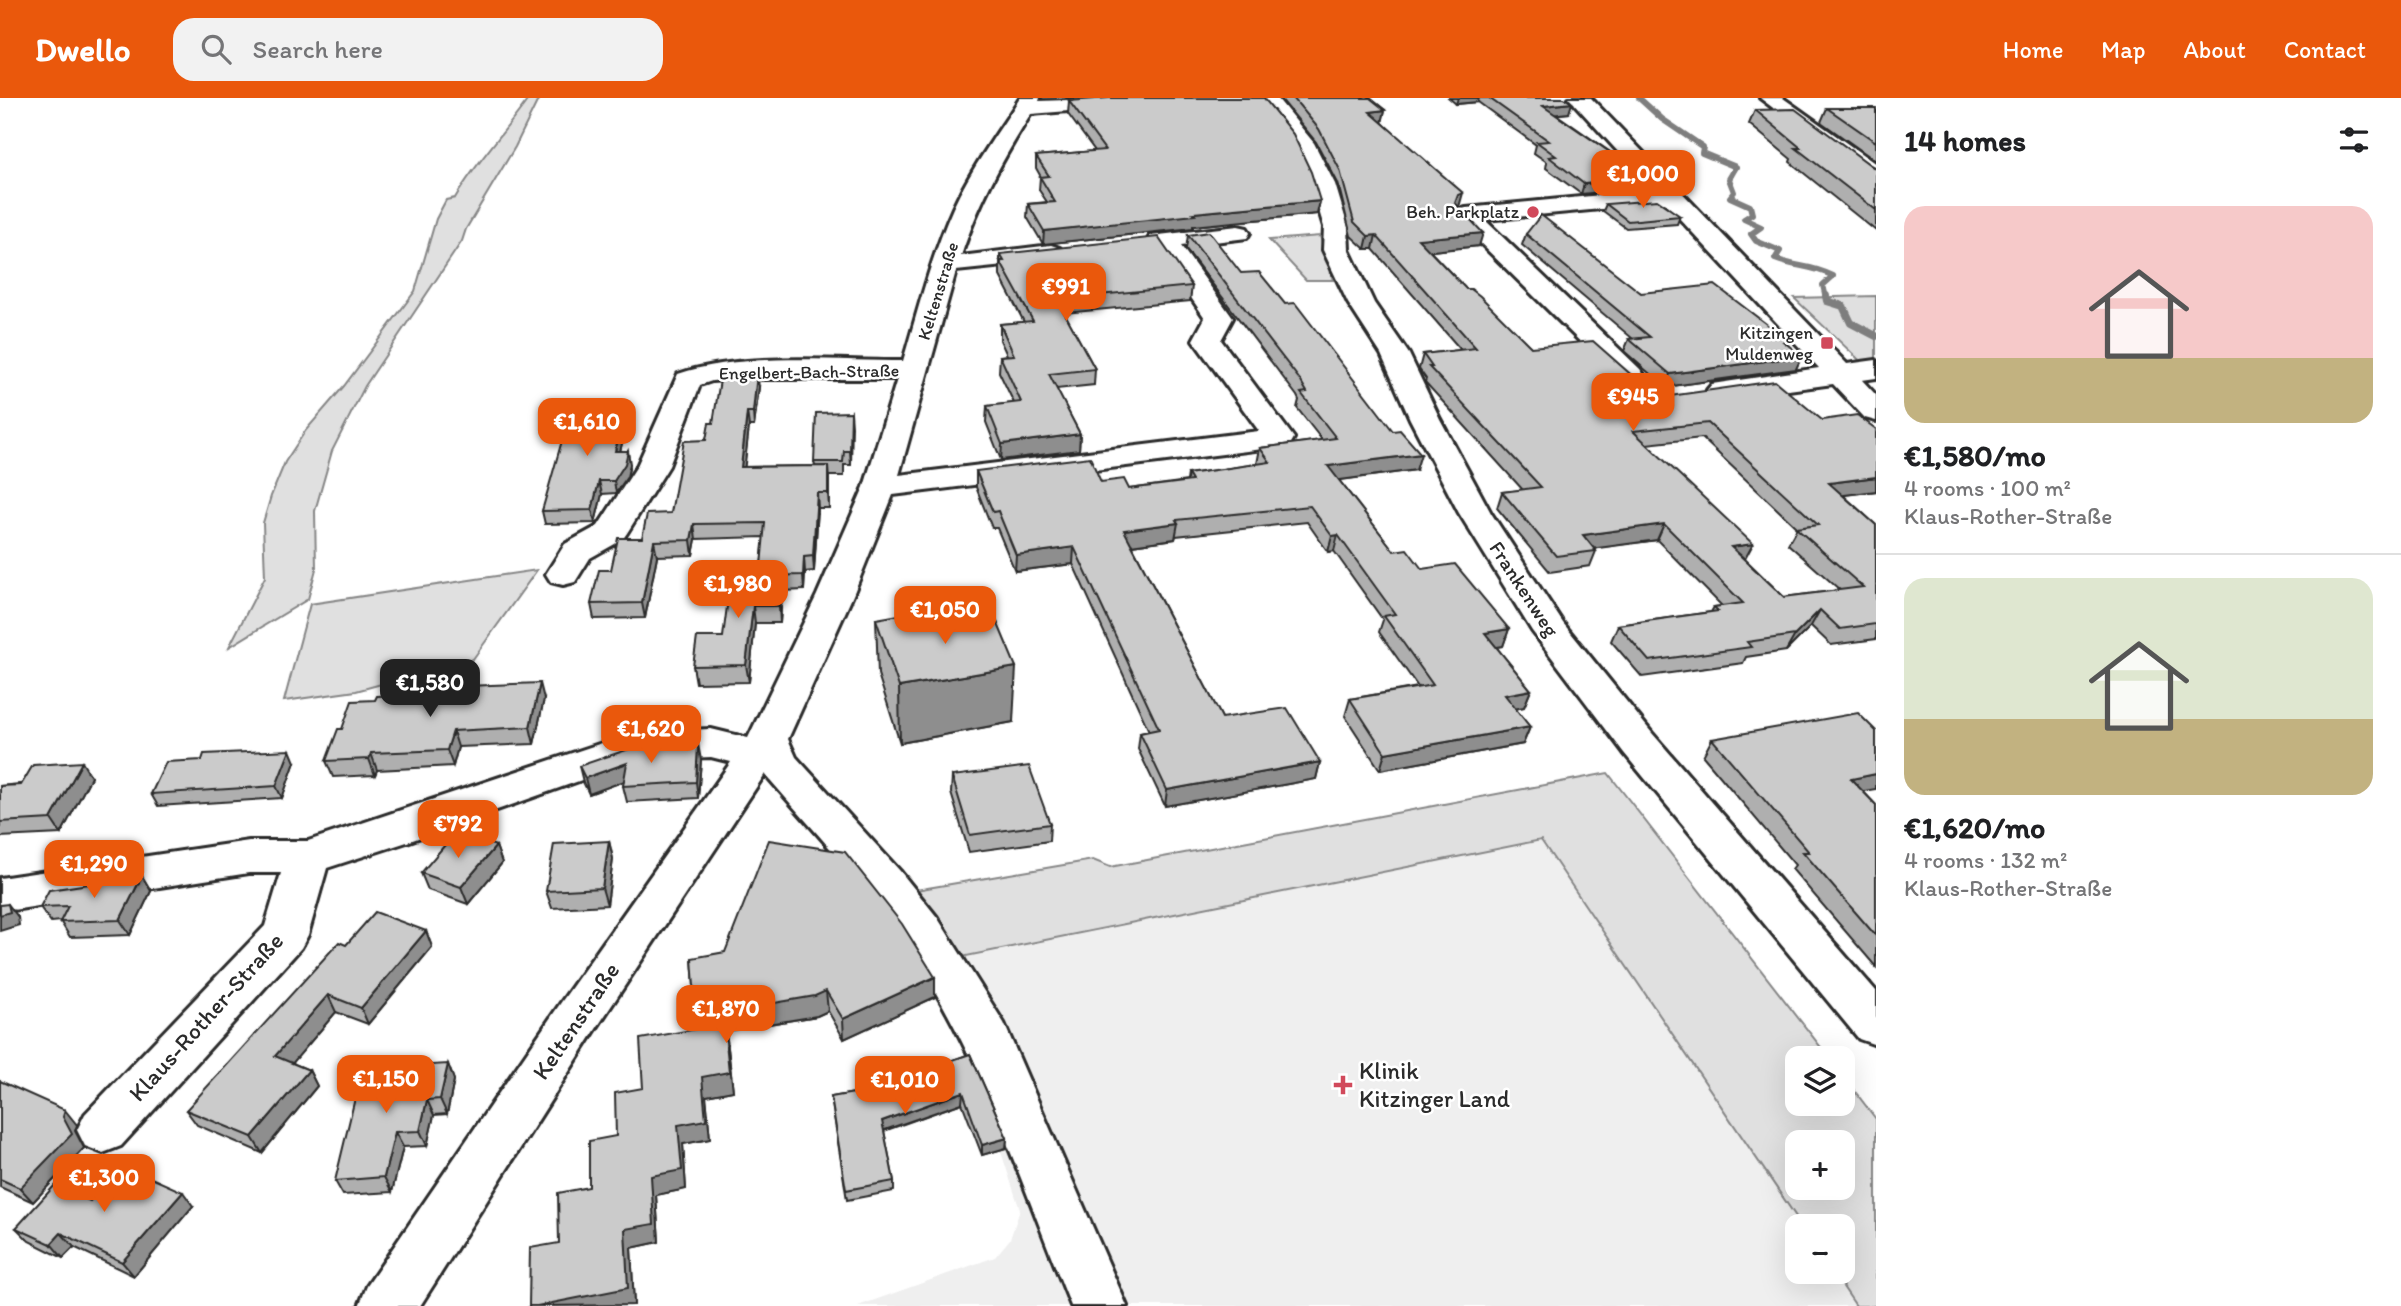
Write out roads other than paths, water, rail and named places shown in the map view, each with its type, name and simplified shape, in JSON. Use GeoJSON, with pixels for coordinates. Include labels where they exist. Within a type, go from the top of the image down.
{"type":"FeatureCollection","features":[{"type":"Feature","properties":{"kind":"street","name":"Frankenweg"},"geometry":{"type":"LineString","coordinates":[[1266,98],[1303,143],[1323,184],[1336,226],[1336,250],[1362,303],[1395,354],[1425,419],[1475,513],[1550,631],[1638,743],[1876,1024]]}},
{"type":"Feature","properties":{"kind":"street"},"geometry":{"type":"LineString","coordinates":[[1579,98],[1673,194],[1876,412]]}},
{"type":"Feature","properties":{"kind":"street"},"geometry":{"type":"LineString","coordinates":[[1770,98],[1876,175]]}},
{"type":"Feature","properties":{"kind":"street","name":"Keltenstraße"},"geometry":{"type":"LineString","coordinates":[[387,1306],[579,1015],[763,747],[835,595],[880,487],[945,265],[965,209],[986,168],[1027,103],[1139,99]]}},
{"type":"Feature","properties":{"kind":"street"},"geometry":{"type":"LineString","coordinates":[[1649,392],[1604,352],[1466,215],[1673,194]]}},
{"type":"Feature","properties":{"kind":"street"},"geometry":{"type":"LineString","coordinates":[[880,487],[1279,438],[1207,340],[1219,317],[1151,242],[1238,233]]}},
{"type":"Feature","properties":{"kind":"street"},"geometry":{"type":"LineString","coordinates":[[945,265],[1068,251]]}},
{"type":"Feature","properties":{"kind":"street"},"geometry":{"type":"LineString","coordinates":[[1696,394],[1876,369]]}},
{"type":"Feature","properties":{"kind":"street","name":"Engelbert-Bach-Straße"},"geometry":{"type":"LineString","coordinates":[[563,573],[577,551],[610,533],[646,478],[688,380],[708,373],[741,370],[914,370]]}},
{"type":"Feature","properties":{"kind":"street"},"geometry":{"type":"LineString","coordinates":[[0,895],[249,857],[308,856],[392,831],[635,746],[712,743],[763,747],[884,883],[920,930],[987,1038],[1099,1306]]}},
{"type":"Feature","properties":{"kind":"street","name":"Klaus-Rother-Straße"},"geometry":{"type":"LineString","coordinates":[[103,1130],[285,935],[308,856]]}},
{"type":"Feature","properties":{"kind":"waterway"},"geometry":{"type":"LineString","coordinates":[[1639,98],[1662,119],[1703,147],[1702,153],[1736,167],[1729,179],[1734,192],[1730,197],[1750,206],[1752,214],[1744,219],[1761,227],[1751,234],[1756,241],[1780,251],[1775,259],[1833,276],[1823,285],[1826,298]]}},
{"type":"Feature","properties":{"kind":"waterway"},"geometry":{"type":"LineString","coordinates":[[1826,296],[1827,301],[1843,306],[1851,323],[1876,336]]}},
{"type":"Feature","properties":{"kind":"place","name":"Beh. Parkplatz"},"geometry":{"type":"Point","coordinates":[1533,212]}},
{"type":"Feature","properties":{"kind":"place","name":"Kitzingen Muldenweg"},"geometry":{"type":"Point","coordinates":[1827,343]}},
{"type":"Feature","properties":{"kind":"place","name":"Klinik Kitzinger Land"},"geometry":{"type":"Point","coordinates":[1343,1085]}}]}
